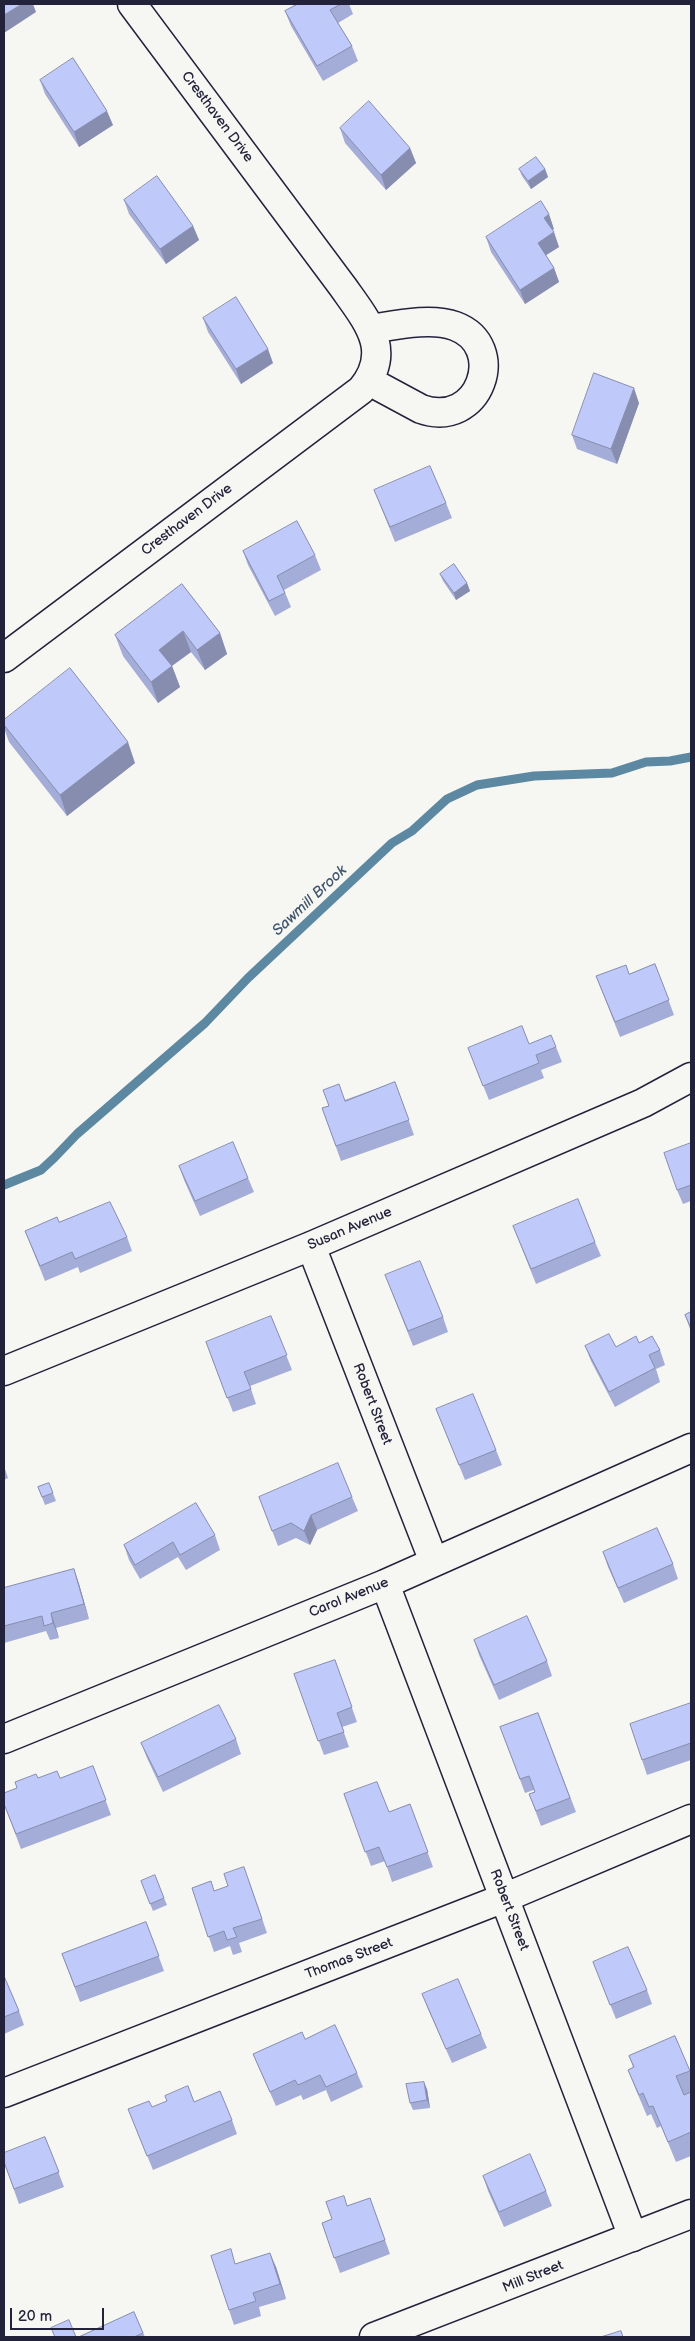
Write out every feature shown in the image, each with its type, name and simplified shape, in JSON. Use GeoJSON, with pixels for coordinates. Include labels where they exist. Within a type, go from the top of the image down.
{"type":"FeatureCollection","features":[{"type":"Feature","properties":{"kind":"street","name":"Cresthaven Drive"},"geometry":{"type":"LineString","coordinates":[[4,658],[350,398],[369,381],[375,365],[377,349],[371,329],[343,287],[132,4]]}},
{"type":"Feature","properties":{"kind":"street"},"geometry":{"type":"LineString","coordinates":[[369,381],[422,409],[430,412],[447,412],[463,406],[476,394],[484,369],[476,344],[471,337],[456,327],[429,323],[371,329]]}},
{"type":"Feature","properties":{"kind":"street","name":"Susan Avenue"},"geometry":{"type":"LineString","coordinates":[[4,1371],[311,1246],[643,1103],[691,1077]]}},
{"type":"Feature","properties":{"kind":"street","name":"Robert Street"},"geometry":{"type":"LineString","coordinates":[[311,1246],[434,1562]]}},
{"type":"Feature","properties":{"kind":"street","name":"Carol Avenue"},"geometry":{"type":"LineString","coordinates":[[4,1739],[385,1584],[691,1448]]}},
{"type":"Feature","properties":{"kind":"street","name":"Robert Street"},"geometry":{"type":"LineString","coordinates":[[385,1584],[633,2237]]}},
{"type":"Feature","properties":{"kind":"street","name":"Thomas Street"},"geometry":{"type":"LineString","coordinates":[[4,2093],[504,1898],[691,1819]]}},
{"type":"Feature","properties":{"kind":"street","name":"Mill Street"},"geometry":{"type":"LineString","coordinates":[[374,2337],[691,2214]]}},
{"type":"Feature","properties":{"kind":"building"},"geometry":{"type":"Polygon","coordinates":[[[4,4],[22,4],[4,15],[4,4]]]}},
{"type":"Feature","properties":{"kind":"building"},"geometry":{"type":"Polygon","coordinates":[[[298,4],[341,4],[330,10],[352,46],[317,66],[285,11],[298,4]]]}},
{"type":"Feature","properties":{"kind":"building"},"geometry":{"type":"Polygon","coordinates":[[[73,58],[107,111],[74,132],[40,80],[73,58]]]}},
{"type":"Feature","properties":{"kind":"building"},"geometry":{"type":"Polygon","coordinates":[[[369,101],[410,148],[381,175],[340,128],[369,101]]]}},
{"type":"Feature","properties":{"kind":"building"},"geometry":{"type":"Polygon","coordinates":[[[536,157],[545,169],[528,181],[519,169],[536,157]]]}},
{"type":"Feature","properties":{"kind":"building"},"geometry":{"type":"Polygon","coordinates":[[[157,176],[193,226],[160,249],[124,200],[157,176]]]}},
{"type":"Feature","properties":{"kind":"building"},"geometry":{"type":"Polygon","coordinates":[[[541,201],[549,214],[544,218],[554,232],[538,243],[554,268],[520,290],[486,237],[541,201]]]}},
{"type":"Feature","properties":{"kind":"building"},"geometry":{"type":"Polygon","coordinates":[[[236,297],[268,349],[236,369],[203,318],[236,297]]]}},
{"type":"Feature","properties":{"kind":"building"},"geometry":{"type":"Polygon","coordinates":[[[594,373],[634,388],[611,449],[572,435],[594,373]]]}},
{"type":"Feature","properties":{"kind":"building"},"geometry":{"type":"Polygon","coordinates":[[[430,466],[446,503],[390,527],[374,490],[430,466]]]}},
{"type":"Feature","properties":{"kind":"building"},"geometry":{"type":"Polygon","coordinates":[[[297,521],[315,555],[277,576],[285,593],[269,601],[243,551],[297,521]]]}},
{"type":"Feature","properties":{"kind":"building"},"geometry":{"type":"Polygon","coordinates":[[[454,564],[467,583],[454,593],[440,574],[454,564]]]}},
{"type":"Feature","properties":{"kind":"building"},"geometry":{"type":"Polygon","coordinates":[[[182,584],[220,633],[197,650],[183,631],[159,650],[172,666],[151,682],[115,635],[182,584]]]}},
{"type":"Feature","properties":{"kind":"building"},"geometry":{"type":"Polygon","coordinates":[[[70,668],[128,742],[60,795],[4,725],[4,720],[70,668]]]}},
{"type":"Feature","properties":{"kind":"building"},"geometry":{"type":"Polygon","coordinates":[[[655,964],[669,1000],[615,1022],[596,976],[626,965],[629,974],[655,964]]]}},
{"type":"Feature","properties":{"kind":"building"},"geometry":{"type":"Polygon","coordinates":[[[522,1026],[529,1044],[551,1035],[556,1047],[536,1055],[539,1063],[483,1086],[468,1048],[522,1026]]]}},
{"type":"Feature","properties":{"kind":"building"},"geometry":{"type":"Polygon","coordinates":[[[395,1082],[409,1120],[336,1146],[322,1108],[329,1106],[323,1090],[339,1084],[345,1101],[395,1082]]]}},
{"type":"Feature","properties":{"kind":"building"},"geometry":{"type":"Polygon","coordinates":[[[233,1142],[248,1178],[195,1201],[179,1166],[233,1142]]]}},
{"type":"Feature","properties":{"kind":"building"},"geometry":{"type":"Polygon","coordinates":[[[691,1143],[691,1185],[677,1190],[664,1153],[691,1143]]]}},
{"type":"Feature","properties":{"kind":"building"},"geometry":{"type":"Polygon","coordinates":[[[578,1199],[595,1242],[531,1269],[513,1226],[578,1199]]]}},
{"type":"Feature","properties":{"kind":"building"},"geometry":{"type":"Polygon","coordinates":[[[110,1202],[127,1237],[75,1259],[72,1252],[40,1266],[25,1231],[57,1217],[59,1222],[110,1202]]]}},
{"type":"Feature","properties":{"kind":"building"},"geometry":{"type":"Polygon","coordinates":[[[420,1261],[443,1317],[408,1331],[385,1275],[420,1261]]]}},
{"type":"Feature","properties":{"kind":"building"},"geometry":{"type":"Polygon","coordinates":[[[691,1312],[691,1328],[685,1315],[691,1312]]]}},
{"type":"Feature","properties":{"kind":"building"},"geometry":{"type":"Polygon","coordinates":[[[271,1316],[287,1355],[244,1372],[251,1389],[227,1398],[206,1342],[271,1316]]]}},
{"type":"Feature","properties":{"kind":"building"},"geometry":{"type":"Polygon","coordinates":[[[609,1334],[616,1347],[636,1336],[639,1343],[652,1336],[660,1350],[649,1355],[655,1368],[609,1392],[585,1346],[609,1334]]]}},
{"type":"Feature","properties":{"kind":"building"},"geometry":{"type":"Polygon","coordinates":[[[473,1394],[496,1450],[459,1465],[436,1409],[473,1394]]]}},
{"type":"Feature","properties":{"kind":"building"},"geometry":{"type":"Polygon","coordinates":[[[338,1463],[352,1497],[311,1515],[304,1531],[291,1523],[272,1531],[259,1497],[338,1463]]]}},
{"type":"Feature","properties":{"kind":"building"},"geometry":{"type":"Polygon","coordinates":[[[49,1483],[53,1493],[42,1497],[38,1487],[49,1483]]]}},
{"type":"Feature","properties":{"kind":"building"},"geometry":{"type":"Polygon","coordinates":[[[196,1503],[215,1535],[180,1555],[173,1542],[135,1565],[124,1545],[196,1503]]]}},
{"type":"Feature","properties":{"kind":"building"},"geometry":{"type":"Polygon","coordinates":[[[657,1528],[673,1564],[618,1588],[603,1552],[657,1528]]]}},
{"type":"Feature","properties":{"kind":"building"},"geometry":{"type":"Polygon","coordinates":[[[74,1569],[84,1604],[51,1613],[53,1623],[44,1626],[42,1616],[4,1626],[4,1588],[74,1569]]]}},
{"type":"Feature","properties":{"kind":"building"},"geometry":{"type":"Polygon","coordinates":[[[527,1616],[547,1661],[494,1685],[474,1640],[527,1616]]]}},
{"type":"Feature","properties":{"kind":"building"},"geometry":{"type":"Polygon","coordinates":[[[335,1660],[352,1707],[337,1713],[344,1732],[318,1741],[294,1674],[335,1660]]]}},
{"type":"Feature","properties":{"kind":"building"},"geometry":{"type":"Polygon","coordinates":[[[691,1703],[691,1743],[642,1760],[630,1724],[691,1703]]]}},
{"type":"Feature","properties":{"kind":"building"},"geometry":{"type":"Polygon","coordinates":[[[219,1705],[236,1739],[158,1777],[141,1743],[219,1705]]]}},
{"type":"Feature","properties":{"kind":"building"},"geometry":{"type":"Polygon","coordinates":[[[538,1713],[570,1798],[536,1811],[529,1794],[535,1792],[529,1776],[520,1779],[500,1727],[538,1713]]]}},
{"type":"Feature","properties":{"kind":"building"},"geometry":{"type":"Polygon","coordinates":[[[93,1766],[106,1800],[16,1834],[4,1804],[4,1793],[17,1788],[15,1782],[36,1774],[38,1778],[57,1771],[60,1778],[93,1766]]]}},
{"type":"Feature","properties":{"kind":"building"},"geometry":{"type":"Polygon","coordinates":[[[377,1782],[389,1812],[410,1804],[428,1852],[387,1867],[379,1847],[365,1852],[344,1794],[377,1782]]]}},
{"type":"Feature","properties":{"kind":"building"},"geometry":{"type":"Polygon","coordinates":[[[244,1867],[262,1919],[233,1928],[237,1937],[227,1940],[224,1931],[208,1937],[192,1888],[211,1881],[214,1891],[228,1886],[224,1874],[244,1867]]]}},
{"type":"Feature","properties":{"kind":"building"},"geometry":{"type":"Polygon","coordinates":[[[155,1875],[164,1898],[150,1904],[141,1881],[155,1875]]]}},
{"type":"Feature","properties":{"kind":"building"},"geometry":{"type":"Polygon","coordinates":[[[146,1922],[159,1956],[75,1987],[62,1954],[146,1922]]]}},
{"type":"Feature","properties":{"kind":"building"},"geometry":{"type":"Polygon","coordinates":[[[628,1947],[647,1990],[610,2005],[593,1962],[628,1947]]]}},
{"type":"Feature","properties":{"kind":"building"},"geometry":{"type":"Polygon","coordinates":[[[4,1976],[19,2011],[4,2017],[4,1976]]]}},
{"type":"Feature","properties":{"kind":"building"},"geometry":{"type":"Polygon","coordinates":[[[458,1979],[481,2034],[446,2049],[422,1994],[458,1979]]]}},
{"type":"Feature","properties":{"kind":"building"},"geometry":{"type":"Polygon","coordinates":[[[335,2025],[357,2073],[326,2087],[320,2075],[298,2085],[295,2080],[270,2092],[253,2054],[302,2032],[305,2039],[335,2025]]]}},
{"type":"Feature","properties":{"kind":"building"},"geometry":{"type":"Polygon","coordinates":[[[675,2036],[690,2071],[676,2076],[684,2095],[691,2092],[691,2132],[668,2142],[653,2106],[649,2107],[643,2093],[639,2095],[628,2070],[634,2067],[629,2056],[675,2036]]]}},
{"type":"Feature","properties":{"kind":"building"},"geometry":{"type":"Polygon","coordinates":[[[424,2082],[427,2100],[410,2103],[406,2084],[424,2082]]]}},
{"type":"Feature","properties":{"kind":"building"},"geometry":{"type":"Polygon","coordinates":[[[188,2086],[194,2102],[220,2091],[232,2120],[147,2156],[128,2109],[149,2101],[152,2107],[167,2101],[165,2096],[188,2086]]]}},
{"type":"Feature","properties":{"kind":"building"},"geometry":{"type":"Polygon","coordinates":[[[45,2137],[59,2172],[14,2189],[4,2162],[4,2153],[45,2137]]]}},
{"type":"Feature","properties":{"kind":"building"},"geometry":{"type":"Polygon","coordinates":[[[530,2154],[546,2191],[499,2212],[483,2176],[530,2154]]]}},
{"type":"Feature","properties":{"kind":"building"},"geometry":{"type":"Polygon","coordinates":[[[344,2196],[347,2206],[370,2198],[385,2240],[334,2258],[322,2223],[332,2219],[326,2202],[344,2196]]]}},
{"type":"Feature","properties":{"kind":"building"},"geometry":{"type":"Polygon","coordinates":[[[231,2249],[235,2264],[270,2253],[280,2284],[253,2293],[256,2301],[229,2310],[211,2256],[231,2249]]]}},
{"type":"Feature","properties":{"kind":"building"},"geometry":{"type":"Polygon","coordinates":[[[134,2312],[143,2333],[134,2337],[79,2337],[134,2312]]]}},
{"type":"Feature","properties":{"kind":"building"},"geometry":{"type":"Polygon","coordinates":[[[69,2320],[76,2337],[55,2337],[51,2328],[69,2320]]]}},
{"type":"Feature","properties":{"kind":"building"},"geometry":{"type":"Polygon","coordinates":[[[621,2331],[623,2337],[601,2337],[621,2331]]]}},
{"type":"Feature","properties":{"kind":"waterway","name":"Sawmill Brook"},"geometry":{"type":"LineString","coordinates":[[4,1185],[41,1170],[77,1134],[205,1023],[248,978],[392,843],[412,831],[447,799],[477,785],[534,776],[612,773],[646,762],[670,761],[691,757]]}}]}
